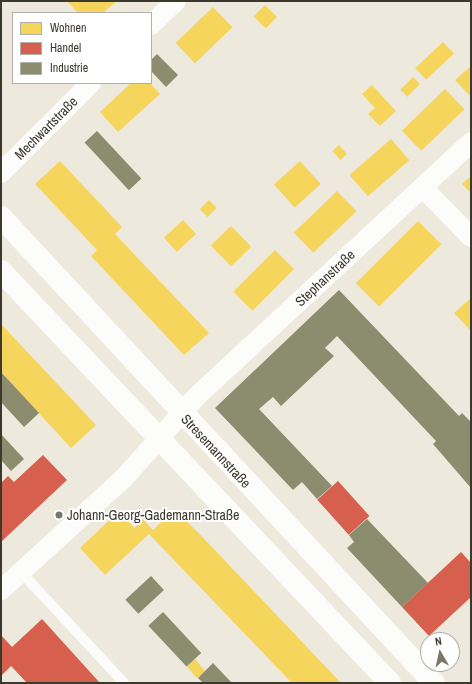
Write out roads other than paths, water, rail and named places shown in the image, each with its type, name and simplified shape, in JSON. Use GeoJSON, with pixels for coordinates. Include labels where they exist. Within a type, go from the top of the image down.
{"type":"FeatureCollection","features":[{"type":"Feature","properties":{"kind":"street"},"geometry":{"type":"LineString","coordinates":[[152,25],[176,1]]}},
{"type":"Feature","properties":{"kind":"street","name":"Mechwartstraße"},"geometry":{"type":"LineString","coordinates":[[1,173],[90,84]]}},
{"type":"Feature","properties":{"kind":"street","name":"Stephanstraße"},"geometry":{"type":"LineString","coordinates":[[181,414],[197,396],[471,142]]}},
{"type":"Feature","properties":{"kind":"street"},"geometry":{"type":"LineString","coordinates":[[423,188],[471,237]]}},
{"type":"Feature","properties":{"kind":"street","name":"Stresemannstraße"},"geometry":{"type":"LineString","coordinates":[[1,217],[181,414],[434,683]]}},
{"type":"Feature","properties":{"kind":"street"},"geometry":{"type":"LineString","coordinates":[[1,271],[390,683]]}},
{"type":"Feature","properties":{"kind":"street"},"geometry":{"type":"LineString","coordinates":[[1,590],[160,439],[181,414]]}},
{"type":"Feature","properties":{"kind":"street"},"geometry":{"type":"LineString","coordinates":[[275,562],[299,540]]}},
{"type":"Feature","properties":{"kind":"lane"},"geometry":{"type":"LineString","coordinates":[[21,572],[124,683]]}},
{"type":"Feature","properties":{"kind":"place","name":"Johann-Georg-Gademann-Straße"},"geometry":{"type":"Point","coordinates":[59,515]}}]}
